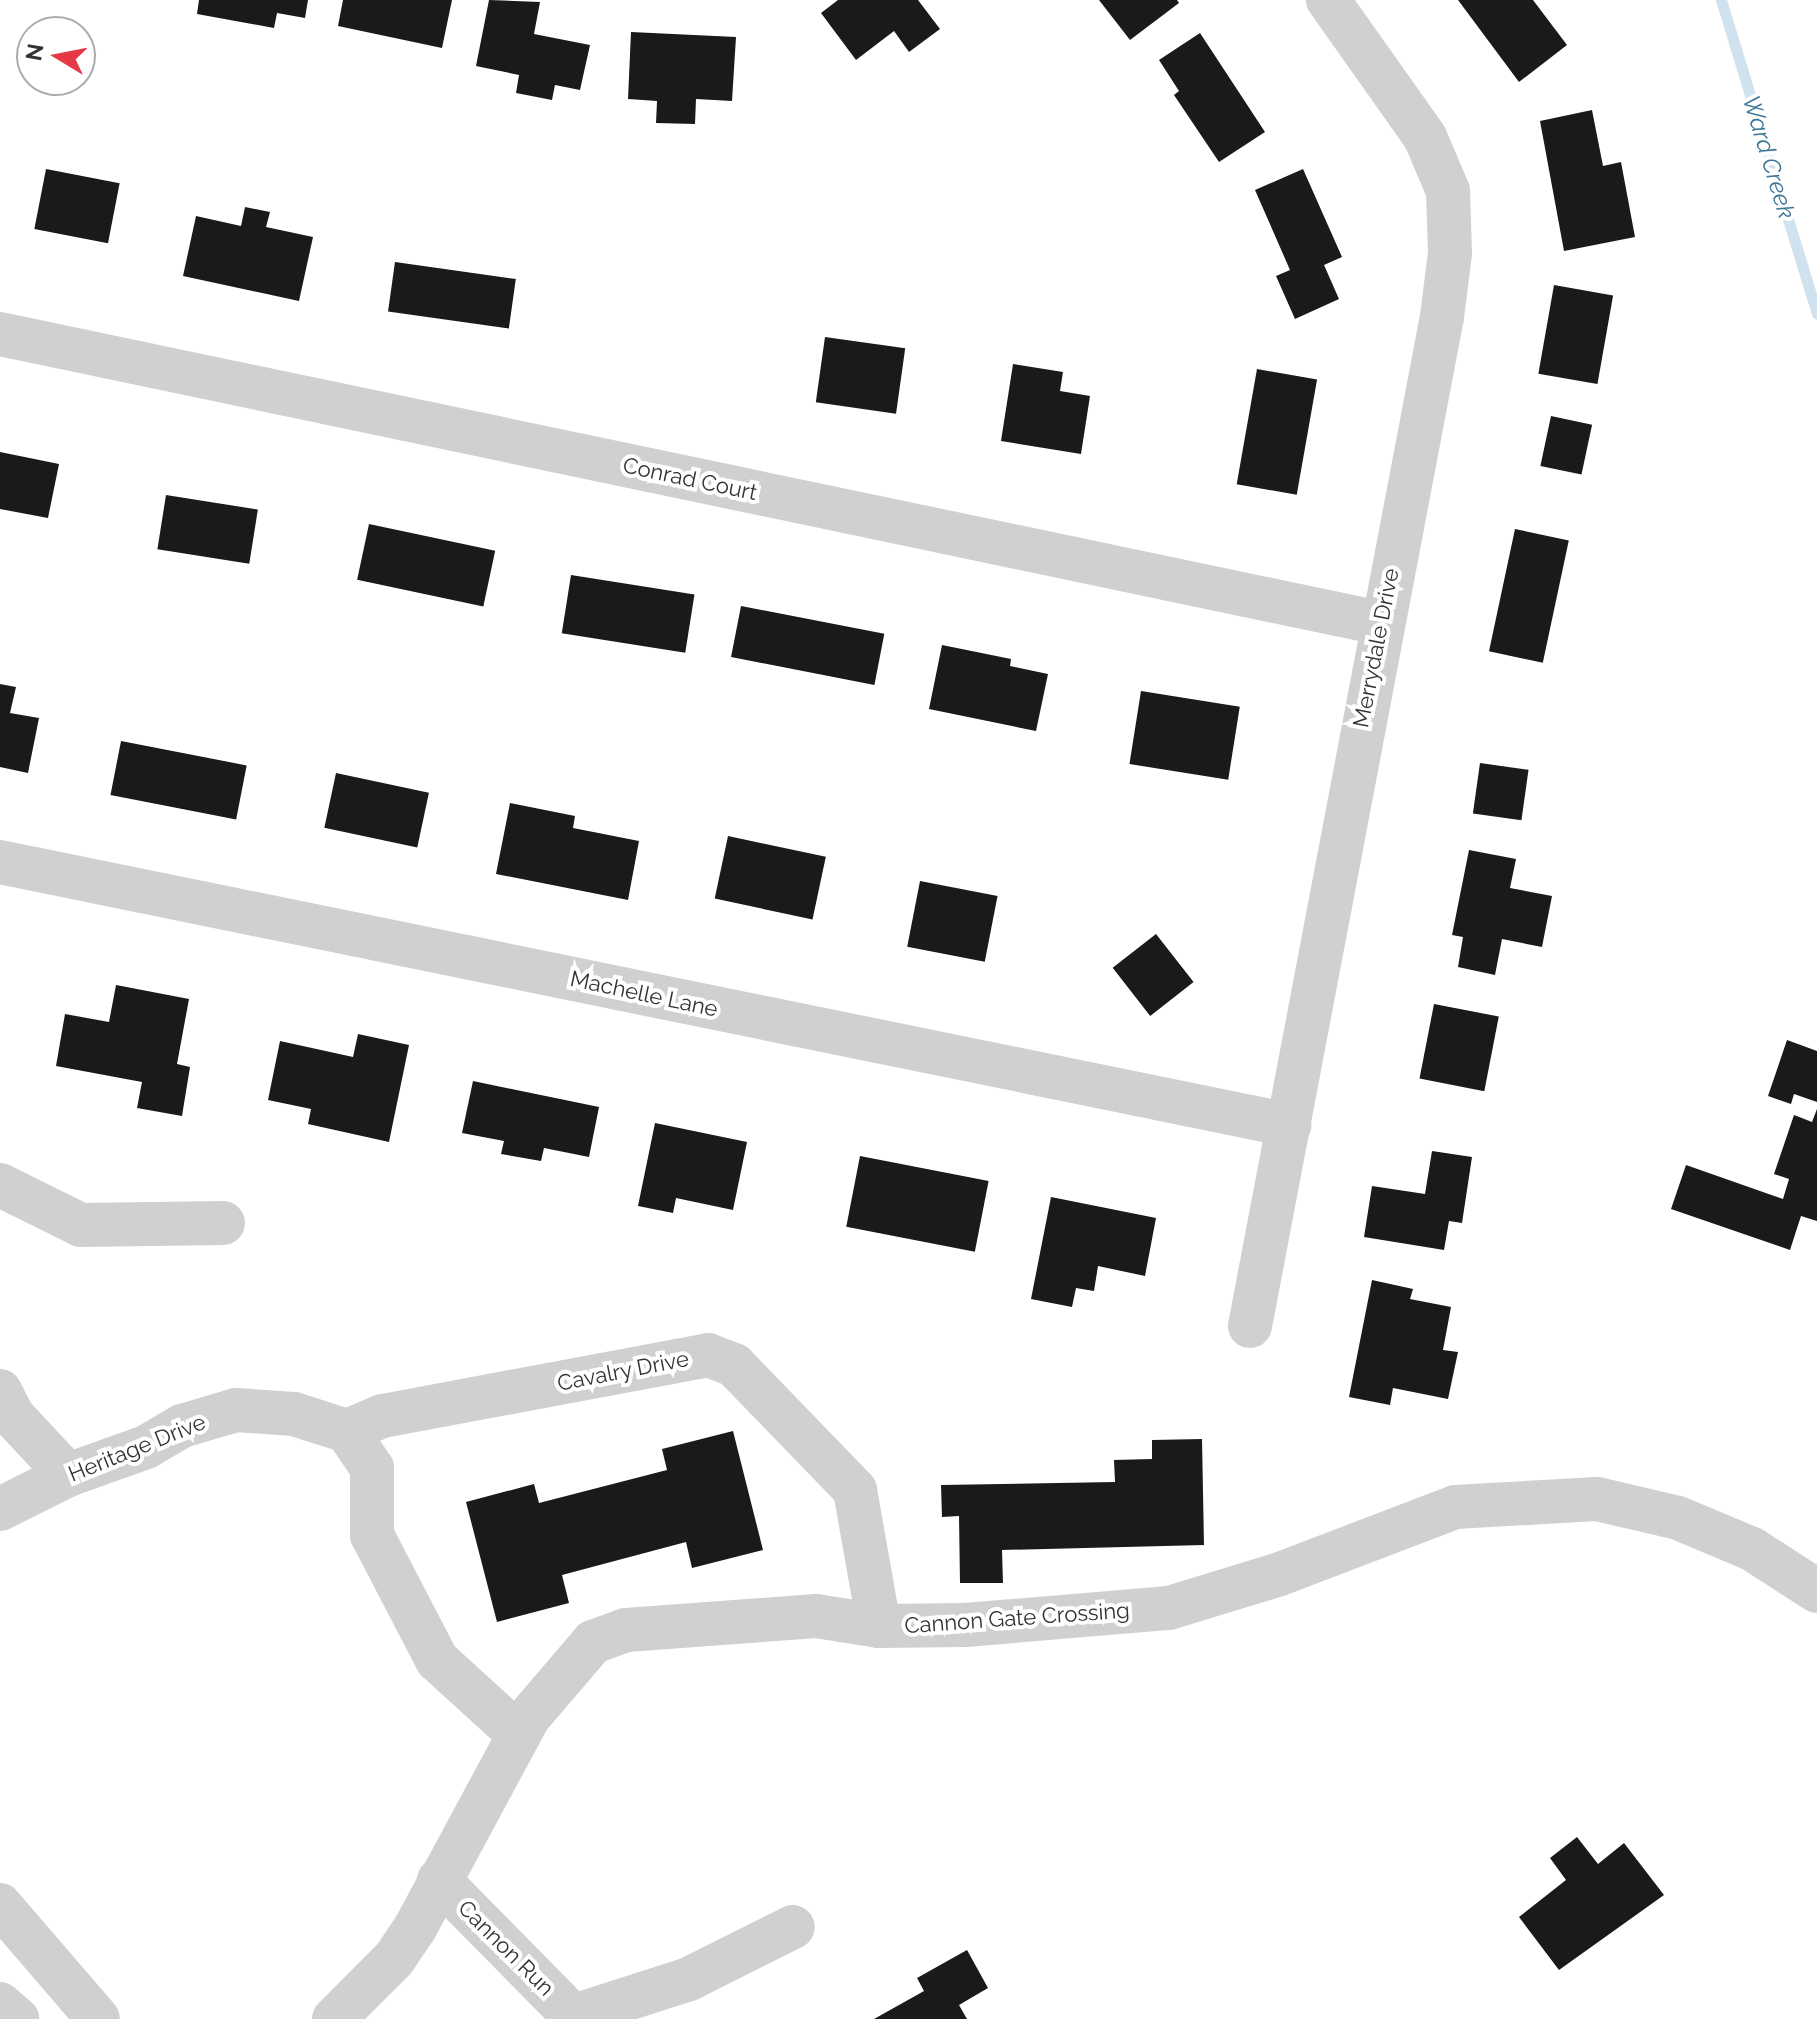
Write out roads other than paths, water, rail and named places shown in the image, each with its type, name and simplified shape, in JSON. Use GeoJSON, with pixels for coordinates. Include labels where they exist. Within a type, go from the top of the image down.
{"type":"FeatureCollection","features":[{"type":"Feature","properties":{"kind":"street","name":"Merrydale Drive"},"geometry":{"type":"LineString","coordinates":[[1250,1326],[1380,623],[1442,317],[1450,253],[1448,191],[1425,137],[1328,0]]}},
{"type":"Feature","properties":{"kind":"street","name":"Conrad Court"},"geometry":{"type":"LineString","coordinates":[[0,334],[1380,623]]}},
{"type":"Feature","properties":{"kind":"street","name":"Machelle Lane"},"geometry":{"type":"LineString","coordinates":[[0,862],[1289,1125]]}},
{"type":"Feature","properties":{"kind":"street"},"geometry":{"type":"LineString","coordinates":[[0,1185],[81,1225],[223,1223]]}},
{"type":"Feature","properties":{"kind":"street","name":"Cavalry Drive"},"geometry":{"type":"LineString","coordinates":[[347,1431],[383,1416],[708,1355],[734,1365],[855,1490],[879,1626]]}},
{"type":"Feature","properties":{"kind":"street"},"geometry":{"type":"LineString","coordinates":[[0,1391],[12,1415],[68,1475]]}},
{"type":"Feature","properties":{"kind":"street","name":"Heritage Drive"},"geometry":{"type":"LineString","coordinates":[[0,1509],[68,1475],[146,1447],[182,1426],[236,1410],[294,1414],[347,1431]]}},
{"type":"Feature","properties":{"kind":"street"},"geometry":{"type":"LineString","coordinates":[[347,1431],[372,1468],[372,1535],[437,1660],[519,1735]]}},
{"type":"Feature","properties":{"kind":"street","name":"Cannon Gate Crossing"},"geometry":{"type":"LineString","coordinates":[[334,2019],[394,1959],[519,1735],[593,1642],[626,1630],[816,1616],[879,1626],[965,1625],[1169,1608],[1280,1574],[1455,1507],[1597,1499],[1678,1518],[1752,1549],[1817,1591]]}},
{"type":"Feature","properties":{"kind":"street","name":"Cannon Run"},"geometry":{"type":"LineString","coordinates":[[439,1880],[575,2018],[689,1979],[793,1927]]}},
{"type":"Feature","properties":{"kind":"street"},"geometry":{"type":"LineString","coordinates":[[0,1905],[98,2019]]}},
{"type":"Feature","properties":{"kind":"street"},"geometry":{"type":"LineString","coordinates":[[0,2004],[17,2019]]}},
{"type":"Feature","properties":{"kind":"waterway","name":"Ward Creek"},"geometry":{"type":"LineString","coordinates":[[1721,0],[1817,314]]}}]}
